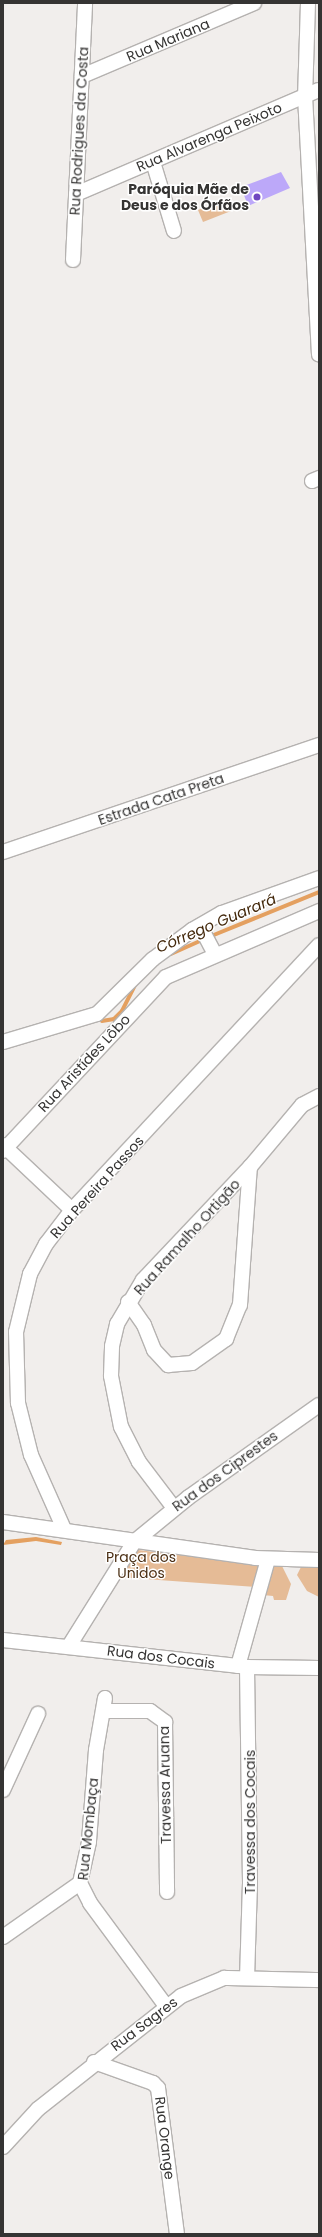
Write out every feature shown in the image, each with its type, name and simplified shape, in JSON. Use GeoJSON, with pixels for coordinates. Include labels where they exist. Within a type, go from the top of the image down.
{"type":"FeatureCollection","features":[{"type":"Feature","properties":{"kind":"street","name":"Rua Rodrigues da Costa"},"geometry":{"type":"LineString","coordinates":[[73,260],[85,3]]}},
{"type":"Feature","properties":{"kind":"street","name":"Rua Mariana"},"geometry":{"type":"LineString","coordinates":[[82,76],[254,3]]}},
{"type":"Feature","properties":{"kind":"street"},"geometry":{"type":"LineString","coordinates":[[308,3],[305,96],[316,213],[319,355]]}},
{"type":"Feature","properties":{"kind":"street","name":"Rua Alvarenga Peixoto"},"geometry":{"type":"LineString","coordinates":[[76,194],[319,90]]}},
{"type":"Feature","properties":{"kind":"street"},"geometry":{"type":"LineString","coordinates":[[152,162],[174,231]]}},
{"type":"Feature","properties":{"kind":"street","name":"Estrada Cata Preta"},"geometry":{"type":"LineString","coordinates":[[3,852],[319,745]]}},
{"type":"Feature","properties":{"kind":"street"},"geometry":{"type":"LineString","coordinates":[[3,1042],[97,1014],[153,959],[200,926],[222,913],[319,878]]}},
{"type":"Feature","properties":{"kind":"street"},"geometry":{"type":"LineString","coordinates":[[200,926],[214,954],[319,911]]}},
{"type":"Feature","properties":{"kind":"street","name":"Rua Pereira Passos"},"geometry":{"type":"LineString","coordinates":[[64,1529],[31,1455],[21,1420],[16,1332],[30,1274],[46,1244],[72,1210],[319,944]]}},
{"type":"Feature","properties":{"kind":"street","name":"Rua Aristídes Lôbo"},"geometry":{"type":"LineString","coordinates":[[4,1148],[166,977],[214,954]]}},
{"type":"Feature","properties":{"kind":"street","name":"Rua Ramalho Ortigão"},"geometry":{"type":"LineString","coordinates":[[174,1508],[131,1450],[113,1398],[112,1346],[128,1302],[143,1280],[250,1167],[302,1105],[319,1096]]}},
{"type":"Feature","properties":{"kind":"street"},"geometry":{"type":"LineString","coordinates":[[4,1148],[72,1210]]}},
{"type":"Feature","properties":{"kind":"street"},"geometry":{"type":"LineString","coordinates":[[128,1302],[144,1325],[154,1350],[168,1366],[192,1363],[226,1339],[240,1305],[250,1167]]}},
{"type":"Feature","properties":{"kind":"street","name":"Rua dos Ciprestes"},"geometry":{"type":"LineString","coordinates":[[69,1646],[134,1542],[174,1508],[319,1405]]}},
{"type":"Feature","properties":{"kind":"street"},"geometry":{"type":"LineString","coordinates":[[3,1522],[23,1526],[64,1529],[134,1542],[268,1559],[319,1560]]}},
{"type":"Feature","properties":{"kind":"street"},"geometry":{"type":"LineString","coordinates":[[3,1532],[23,1526]]}},
{"type":"Feature","properties":{"kind":"street","name":"Travessa dos Cocais"},"geometry":{"type":"LineString","coordinates":[[247,1977],[250,1883],[243,1666],[268,1559]]}},
{"type":"Feature","properties":{"kind":"street","name":"Rua dos Cocais"},"geometry":{"type":"LineString","coordinates":[[3,1640],[243,1666],[319,1668]]}},
{"type":"Feature","properties":{"kind":"street","name":"Rua Mombaça"},"geometry":{"type":"LineString","coordinates":[[104,1705],[89,1842],[80,1883],[90,1903],[166,2006]]}},
{"type":"Feature","properties":{"kind":"street","name":"Travessa Aruana"},"geometry":{"type":"LineString","coordinates":[[104,1705],[150,1711],[165,1722],[167,1892]]}},
{"type":"Feature","properties":{"kind":"street"},"geometry":{"type":"LineString","coordinates":[[3,1790],[38,1714]]}},
{"type":"Feature","properties":{"kind":"street"},"geometry":{"type":"LineString","coordinates":[[4,1933],[80,1883]]}},
{"type":"Feature","properties":{"kind":"street","name":"Rua Sagres"},"geometry":{"type":"LineString","coordinates":[[3,2146],[20,2123],[94,2062],[166,2006],[224,1978],[247,1977],[319,1980]]}},
{"type":"Feature","properties":{"kind":"street","name":"Rua Orange"},"geometry":{"type":"LineString","coordinates":[[94,2062],[143,2079],[158,2088],[177,2234]]}},
{"type":"Feature","properties":{"kind":"green space"},"geometry":{"type":"Polygon","coordinates":[[[226,199],[231,211],[203,222],[198,210],[226,199]]]}},
{"type":"Feature","properties":{"kind":"green space","name":"Praça dos Unidos"},"geometry":{"type":"Polygon","coordinates":[[[138,1550],[256,1564],[259,1567],[256,1587],[117,1577],[138,1550]]]}},
{"type":"Feature","properties":{"kind":"green space"},"geometry":{"type":"Polygon","coordinates":[[[281,1564],[291,1584],[286,1600],[274,1600],[273,1596],[263,1595],[273,1565],[281,1564]]]}},
{"type":"Feature","properties":{"kind":"green space"},"geometry":{"type":"Polygon","coordinates":[[[319,1565],[319,1597],[307,1591],[297,1575],[301,1567],[319,1565]]]}},
{"type":"Feature","properties":{"kind":"shaded area"},"geometry":{"type":"Polygon","coordinates":[[[36,1537],[62,1542],[61,1545],[36,1541],[3,1545],[6,1540],[36,1537]]]}},
{"type":"Feature","properties":{"kind":"building","name":"Paróquia Mãe de Deus e dos Órfãos"},"geometry":{"type":"Polygon","coordinates":[[[281,172],[290,188],[248,206],[241,187],[281,172]]]}},
{"type":"Feature","properties":{"kind":"waterway","name":"Córrego Guarará"},"geometry":{"type":"LineString","coordinates":[[209,937],[319,892]]}},
{"type":"Feature","properties":{"kind":"waterway","name":"Córrego Guarará"},"geometry":{"type":"LineString","coordinates":[[171,954],[203,940]]}},
{"type":"Feature","properties":{"kind":"waterway","name":"Córrego Guarará"},"geometry":{"type":"LineString","coordinates":[[102,1021],[114,1019],[122,1011],[136,984]]}},
{"type":"Feature","properties":{"kind":"place","name":"Paróquia Mãe de Deus e dos Órfãos"},"geometry":{"type":"Point","coordinates":[257,197]}}]}
